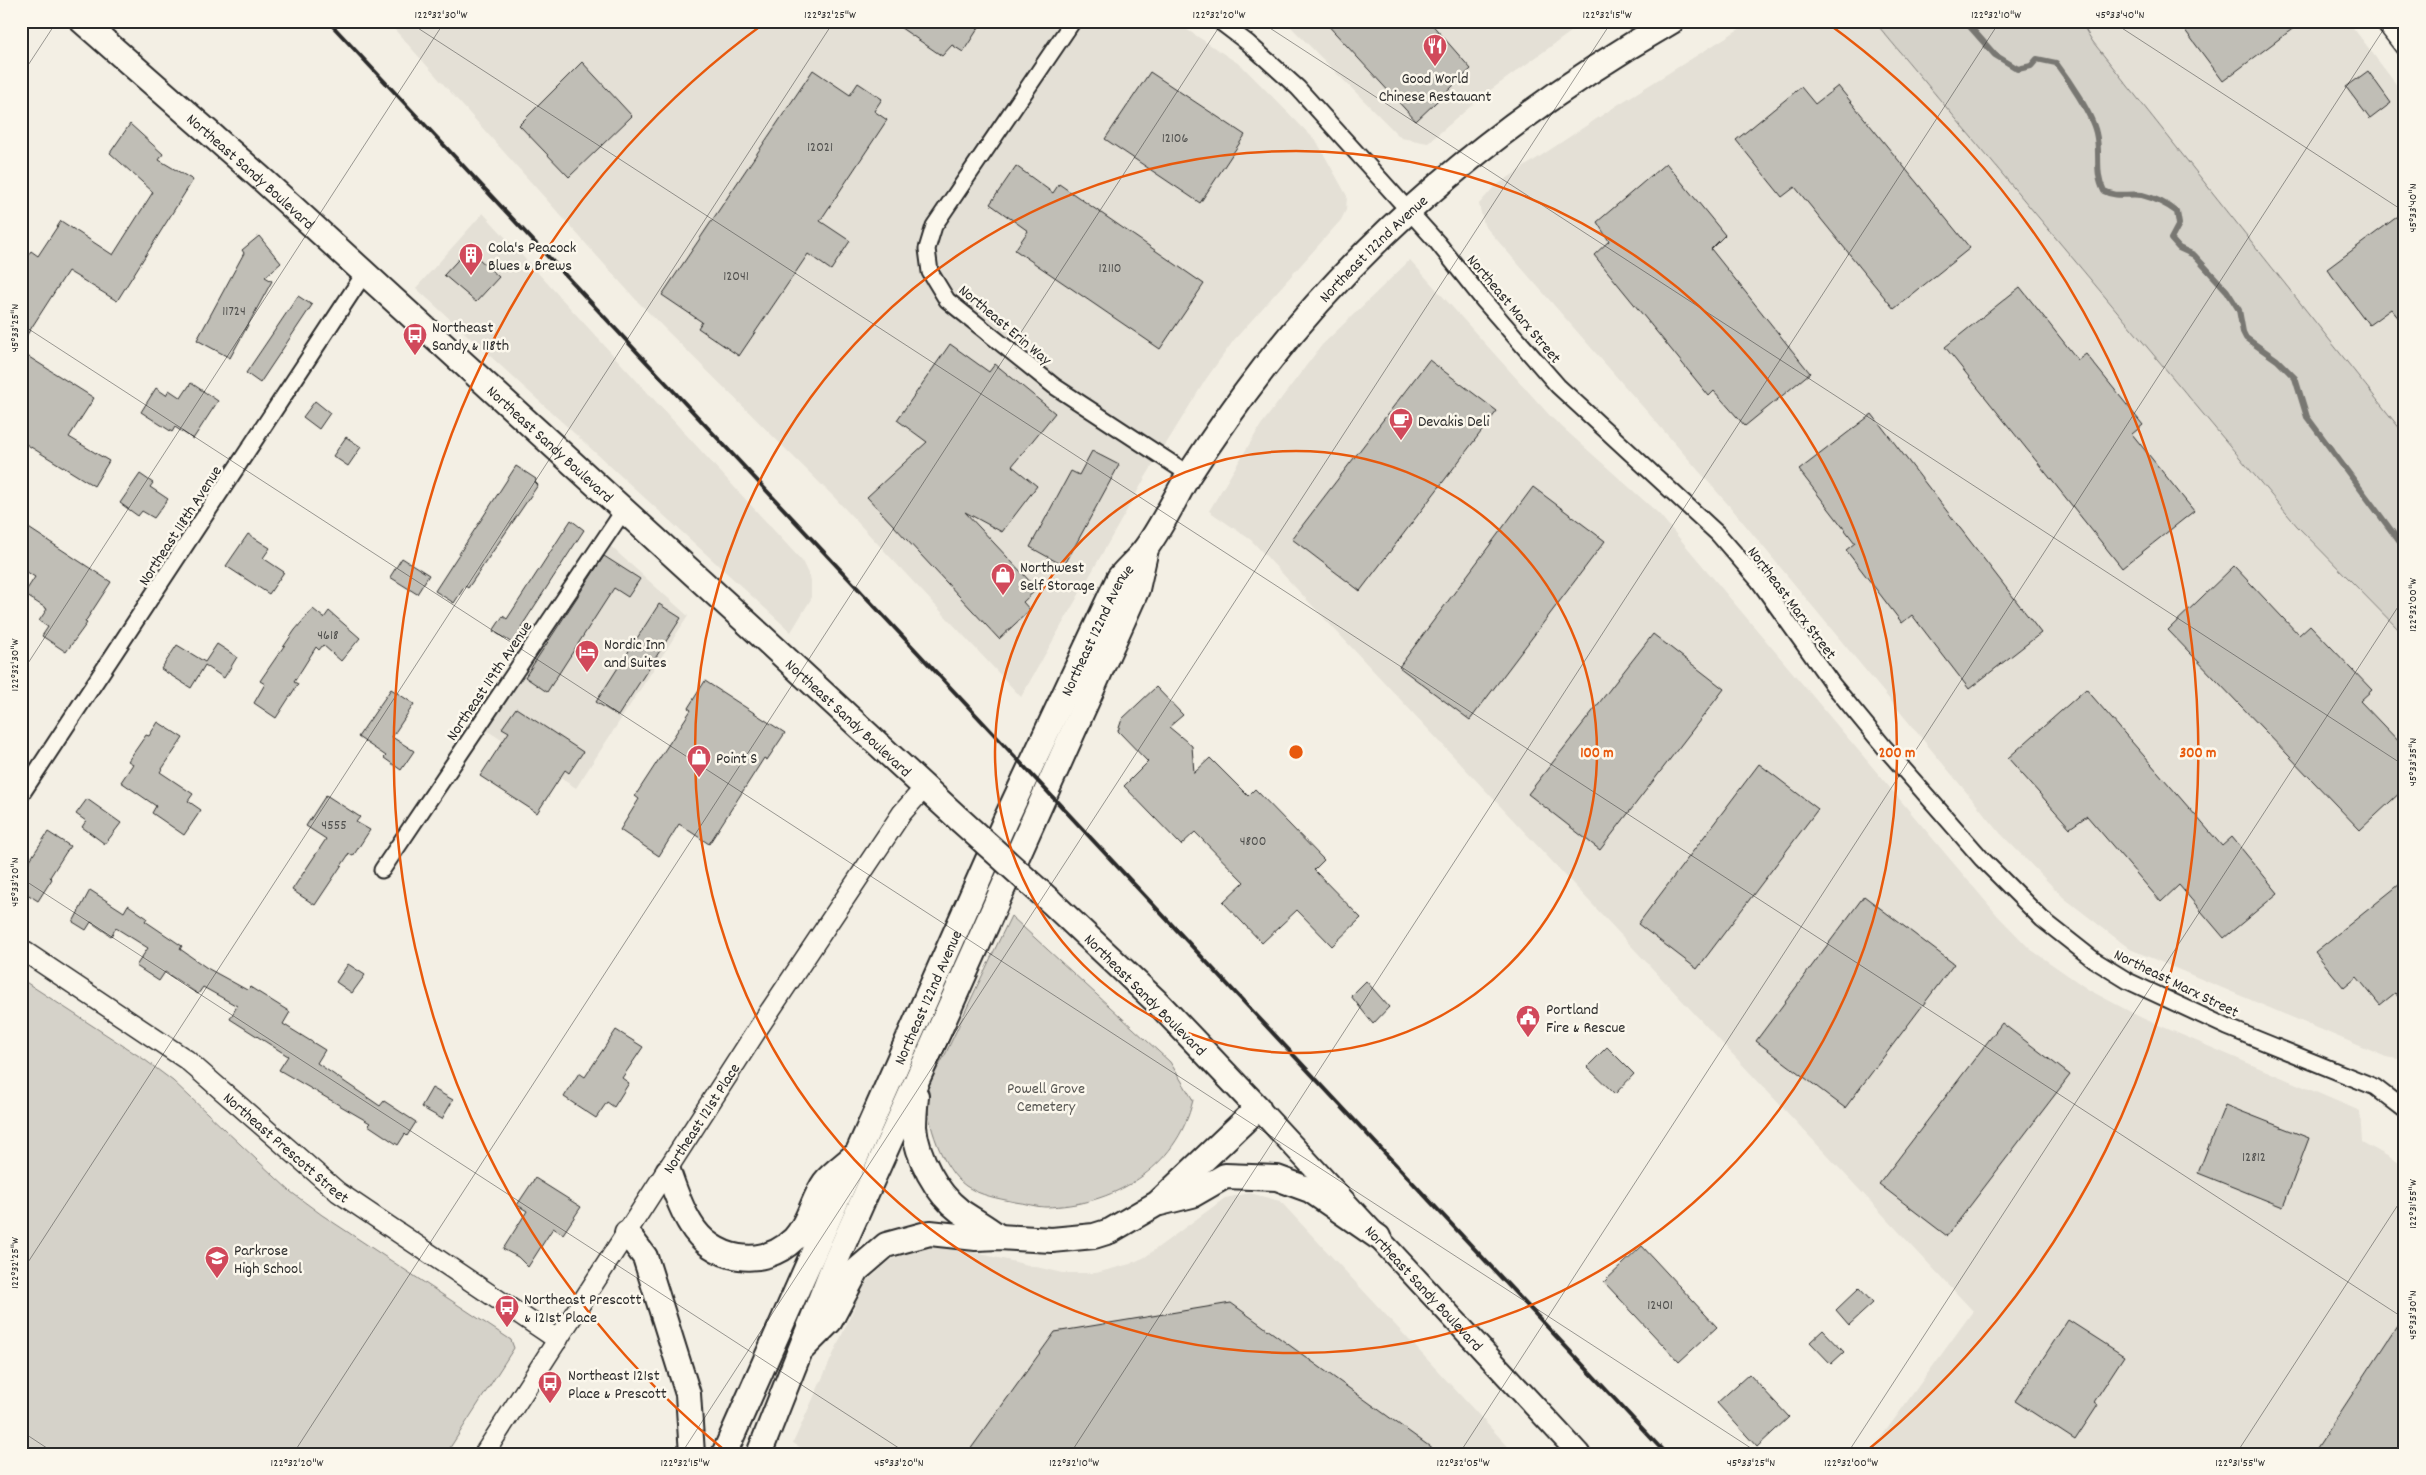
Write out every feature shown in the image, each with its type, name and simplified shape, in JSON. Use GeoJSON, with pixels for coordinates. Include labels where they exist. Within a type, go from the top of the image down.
{"type":"FeatureCollection","features":[{"type":"Feature","properties":{"kind":"main road","name":"Northeast Sandy Boulevard"},"geometry":{"type":"LineString","coordinates":[[82,21],[264,181],[1158,1002],[1579,1454]]}},
{"type":"Feature","properties":{"kind":"main road","name":"Northeast 122nd Avenue"},"geometry":{"type":"LineString","coordinates":[[724,1454],[1005,821],[1119,578],[1146,549],[1190,474],[1245,394],[1285,342],[1351,268],[1440,182],[1511,126],[1591,69],[1672,21]]}},
{"type":"Feature","properties":{"kind":"main road","name":"Northeast 122nd Avenue"},"geometry":{"type":"LineString","coordinates":[[759,1454],[834,1265],[1137,589],[1146,549]]}},
{"type":"Feature","properties":{"kind":"main road"},"geometry":{"type":"LineString","coordinates":[[916,1083],[914,1128],[920,1152],[928,1172],[941,1191],[960,1210],[999,1237]]}},
{"type":"Feature","properties":{"kind":"main road"},"geometry":{"type":"LineString","coordinates":[[799,1353],[830,1321],[858,1270],[886,1245],[930,1232],[976,1238],[999,1237],[1052,1240],[1094,1236],[1134,1219],[1158,1203],[1258,1108]]}},
{"type":"Feature","properties":{"kind":"main road"},"geometry":{"type":"LineString","coordinates":[[668,1171],[690,1224],[704,1241],[725,1253],[744,1258],[764,1258],[780,1250],[795,1238],[825,1182],[860,1151]]}},
{"type":"Feature","properties":{"kind":"main road"},"geometry":{"type":"LineString","coordinates":[[1158,1203],[1192,1195],[1225,1176],[1277,1178],[1310,1190],[1378,1237]]}},
{"type":"Feature","properties":{"kind":"main road"},"geometry":{"type":"LineString","coordinates":[[627,1233],[645,1257],[688,1394],[692,1454]]}},
{"type":"Feature","properties":{"kind":"street","name":"Northeast Erin Way"},"geometry":{"type":"LineString","coordinates":[[1073,21],[934,226],[927,250],[930,272],[947,300],[1054,386],[1190,474]]}},
{"type":"Feature","properties":{"kind":"street"},"geometry":{"type":"LineString","coordinates":[[2385,21],[2405,47]]}},
{"type":"Feature","properties":{"kind":"street","name":"Northeast Marx Street"},"geometry":{"type":"LineString","coordinates":[[1220,22],[1248,43],[1298,88],[1558,386],[1718,534],[1758,580],[1833,685],[1885,748],[1982,858],[2059,934],[2094,960],[2128,981],[2227,1027],[2376,1087],[2405,1110]]}},
{"type":"Feature","properties":{"kind":"street","name":"Northeast 118th Avenue"},"geometry":{"type":"LineString","coordinates":[[21,795],[364,274]]}},
{"type":"Feature","properties":{"kind":"street","name":"Northeast 119th Avenue"},"geometry":{"type":"LineString","coordinates":[[382,870],[624,510]]}},
{"type":"Feature","properties":{"kind":"street","name":"Northeast 121st Place"},"geometry":{"type":"LineString","coordinates":[[484,1454],[759,1028],[902,813],[925,787]]}},
{"type":"Feature","properties":{"kind":"street","name":"Northeast Prescott Street"},"geometry":{"type":"LineString","coordinates":[[21,949],[187,1060],[338,1192],[558,1340]]}},
{"type":"Feature","properties":{"kind":"shaded area"},"geometry":{"type":"Polygon","coordinates":[[[387,21],[1174,21],[1242,66],[1317,142],[1347,196],[1346,210],[1341,220],[1234,340],[1206,379],[1145,478],[1021,697],[833,496],[638,302],[387,21]]]}},
{"type":"Feature","properties":{"kind":"shaded area"},"geometry":{"type":"Polygon","coordinates":[[[1285,21],[1586,21],[1485,94],[1428,143],[1401,138],[1285,21]]]}},
{"type":"Feature","properties":{"kind":"shaded area"},"geometry":{"type":"Polygon","coordinates":[[[1752,21],[1874,21],[2297,526],[2405,636],[2405,1060],[2386,1057],[2130,949],[2064,898],[2001,834],[1732,509],[1484,225],[1479,204],[1494,187],[1619,104],[1752,21]]]}},
{"type":"Feature","properties":{"kind":"shaded area"},"geometry":{"type":"Polygon","coordinates":[[[2080,21],[2348,21],[2405,96],[2405,435],[2093,42],[2080,21]]]}},
{"type":"Feature","properties":{"kind":"shaded area"},"geometry":{"type":"Polygon","coordinates":[[[483,213],[802,561],[811,580],[811,599],[791,632],[416,288],[483,213]]]}},
{"type":"Feature","properties":{"kind":"shaded area"},"geometry":{"type":"Polygon","coordinates":[[[1410,260],[1552,418],[1659,514],[1998,916],[2030,949],[2089,990],[2142,1018],[2360,1111],[2362,1142],[2405,1166],[2405,1454],[1869,1454],[1973,1311],[1251,540],[1209,511],[1261,425],[1322,345],[1410,260]]]}},
{"type":"Feature","properties":{"kind":"shaded area","name":"Nordic Inn and Suites"},"geometry":{"type":"Polygon","coordinates":[[[608,544],[688,616],[576,788],[486,730],[608,544]]]}},
{"type":"Feature","properties":{"kind":"shaded area"},"geometry":{"type":"Polygon","coordinates":[[[1250,1193],[1280,1201],[1515,1454],[799,1454],[801,1448],[793,1443],[855,1306],[852,1304],[869,1279],[891,1260],[920,1248],[951,1247],[1062,1273],[1096,1273],[1130,1264],[1145,1257],[1225,1198],[1250,1193]]]}},
{"type":"Feature","properties":{"kind":"green space"},"geometry":{"type":"Polygon","coordinates":[[[1874,21],[2080,21],[2093,42],[2405,435],[2405,636],[2297,526],[1874,21]]]}},
{"type":"Feature","properties":{"kind":"green space","name":"Powell Grove Cemetery"},"geometry":{"type":"Polygon","coordinates":[[[1011,916],[1170,1062],[1193,1100],[1185,1124],[1173,1146],[1157,1164],[1138,1179],[1117,1191],[1094,1200],[1070,1205],[1042,1207],[996,1198],[977,1192],[957,1178],[950,1168],[937,1144],[929,1118],[927,1094],[929,1085],[1011,916]]]}},
{"type":"Feature","properties":{"kind":"green space","name":"Parkrose High School"},"geometry":{"type":"Polygon","coordinates":[[[21,979],[145,1060],[173,1081],[291,1192],[322,1215],[511,1340],[514,1348],[446,1454],[21,1454],[21,979]]]}},
{"type":"Feature","properties":{"kind":"building"},"geometry":{"type":"Polygon","coordinates":[[[891,21],[983,21],[963,52],[952,45],[942,56],[891,21]]]}},
{"type":"Feature","properties":{"kind":"building"},"geometry":{"type":"Polygon","coordinates":[[[1324,21],[1429,21],[1471,69],[1416,121],[1324,21]]]}},
{"type":"Feature","properties":{"kind":"building"},"geometry":{"type":"Polygon","coordinates":[[[2178,21],[2303,21],[2223,81],[2178,21]]]}},
{"type":"Feature","properties":{"kind":"building"},"geometry":{"type":"Polygon","coordinates":[[[582,62],[632,116],[569,177],[519,125],[582,62]]]}},
{"type":"Feature","properties":{"kind":"building"},"geometry":{"type":"Polygon","coordinates":[[[813,70],[850,95],[858,83],[882,99],[874,111],[887,120],[820,221],[850,241],[831,270],[808,254],[739,356],[698,328],[702,322],[662,295],[813,70]]]}},
{"type":"Feature","properties":{"kind":"building"},"geometry":{"type":"Polygon","coordinates":[[[2368,71],[2391,103],[2370,119],[2346,87],[2368,71]]]}},
{"type":"Feature","properties":{"kind":"building"},"geometry":{"type":"Polygon","coordinates":[[[1150,72],[1245,135],[1200,203],[1105,139],[1150,72]]]}},
{"type":"Feature","properties":{"kind":"building"},"geometry":{"type":"Polygon","coordinates":[[[1838,86],[1970,248],[1894,309],[1795,187],[1782,197],[1736,140],[1801,87],[1815,104],[1838,86]]]}},
{"type":"Feature","properties":{"kind":"building"},"geometry":{"type":"Polygon","coordinates":[[[130,124],[163,154],[159,160],[193,180],[117,301],[68,271],[21,344],[21,266],[31,251],[38,256],[61,221],[113,255],[153,192],[110,153],[130,124]]]}},
{"type":"Feature","properties":{"kind":"building"},"geometry":{"type":"Polygon","coordinates":[[[1666,163],[1725,235],[1711,249],[1810,373],[1745,426],[1714,391],[1709,396],[1594,255],[1609,241],[1597,222],[1666,163]]]}},
{"type":"Feature","properties":{"kind":"building"},"geometry":{"type":"Polygon","coordinates":[[[1016,166],[1053,193],[1059,184],[1204,284],[1160,349],[1015,250],[1028,231],[990,204],[1016,166]]]}},
{"type":"Feature","properties":{"kind":"building"},"geometry":{"type":"Polygon","coordinates":[[[2405,211],[2405,326],[2391,309],[2369,325],[2327,269],[2405,211]]]}},
{"type":"Feature","properties":{"kind":"building"},"geometry":{"type":"Polygon","coordinates":[[[259,236],[281,263],[265,277],[272,281],[230,358],[197,340],[244,253],[242,250],[259,236]]]}},
{"type":"Feature","properties":{"kind":"building","name":"Cola's Peacock Blues & Brews"},"geometry":{"type":"Polygon","coordinates":[[[468,249],[499,277],[476,302],[444,275],[468,249]]]}},
{"type":"Feature","properties":{"kind":"building"},"geometry":{"type":"Polygon","coordinates":[[[2020,287],[2078,360],[2086,354],[2143,425],[2132,434],[2194,511],[2122,568],[1945,347],[2020,287]]]}},
{"type":"Feature","properties":{"kind":"building"},"geometry":{"type":"Polygon","coordinates":[[[298,296],[312,305],[260,383],[246,373],[298,296]]]}},
{"type":"Feature","properties":{"kind":"building"},"geometry":{"type":"Polygon","coordinates":[[[950,344],[989,372],[995,364],[1055,413],[1012,466],[1037,486],[1002,532],[965,512],[1037,589],[1023,602],[1030,610],[999,639],[867,497],[927,442],[897,420],[950,344]]]}},
{"type":"Feature","properties":{"kind":"building"},"geometry":{"type":"Polygon","coordinates":[[[21,352],[94,398],[69,437],[109,461],[94,486],[21,441],[21,352]]]}},
{"type":"Feature","properties":{"kind":"building"},"geometry":{"type":"Polygon","coordinates":[[[1429,360],[1497,411],[1360,591],[1292,539],[1429,360]]]}},
{"type":"Feature","properties":{"kind":"building"},"geometry":{"type":"Polygon","coordinates":[[[191,383],[218,401],[193,439],[175,427],[172,432],[141,412],[156,388],[166,395],[169,390],[181,398],[191,383]]]}},
{"type":"Feature","properties":{"kind":"building"},"geometry":{"type":"Polygon","coordinates":[[[315,401],[330,413],[319,429],[303,417],[315,401]]]}},
{"type":"Feature","properties":{"kind":"building"},"geometry":{"type":"Polygon","coordinates":[[[1872,414],[2041,633],[1969,689],[1912,615],[1902,623],[1846,550],[1855,543],[1799,470],[1872,414]]]}},
{"type":"Feature","properties":{"kind":"building"},"geometry":{"type":"Polygon","coordinates":[[[346,437],[361,447],[348,466],[333,456],[346,437]]]}},
{"type":"Feature","properties":{"kind":"building"},"geometry":{"type":"Polygon","coordinates":[[[1092,451],[1119,465],[1064,566],[1030,547],[1071,471],[1079,475],[1092,451]]]}},
{"type":"Feature","properties":{"kind":"building"},"geometry":{"type":"Polygon","coordinates":[[[516,466],[536,479],[535,482],[538,485],[468,588],[465,586],[454,603],[435,591],[516,466]]]}},
{"type":"Feature","properties":{"kind":"building"},"geometry":{"type":"Polygon","coordinates":[[[140,474],[153,483],[150,487],[168,499],[154,518],[142,511],[138,516],[120,503],[140,474]]]}},
{"type":"Feature","properties":{"kind":"building"},"geometry":{"type":"Polygon","coordinates":[[[1533,487],[1605,541],[1470,720],[1399,667],[1533,487]]]}},
{"type":"Feature","properties":{"kind":"building"},"geometry":{"type":"Polygon","coordinates":[[[571,520],[584,530],[521,627],[530,633],[520,648],[493,631],[503,616],[507,619],[571,520]]]}},
{"type":"Feature","properties":{"kind":"building"},"geometry":{"type":"Polygon","coordinates":[[[21,523],[111,582],[85,622],[87,623],[66,652],[42,636],[48,627],[39,621],[47,609],[24,594],[35,577],[21,568],[21,523]]]}},
{"type":"Feature","properties":{"kind":"building"},"geometry":{"type":"Polygon","coordinates":[[[248,534],[270,548],[263,558],[284,572],[269,594],[226,566],[248,534]]]}},
{"type":"Feature","properties":{"kind":"building"},"geometry":{"type":"Polygon","coordinates":[[[604,556],[640,579],[628,597],[614,588],[547,692],[525,677],[604,556]]]}},
{"type":"Feature","properties":{"kind":"building"},"geometry":{"type":"Polygon","coordinates":[[[402,558],[429,575],[417,594],[390,577],[402,558]]]}},
{"type":"Feature","properties":{"kind":"building"},"geometry":{"type":"Polygon","coordinates":[[[2234,566],[2299,635],[2310,625],[2372,690],[2360,701],[2405,748],[2405,788],[2360,830],[2168,630],[2234,566]]]}},
{"type":"Feature","properties":{"kind":"building"},"geometry":{"type":"Polygon","coordinates":[[[659,604],[681,618],[618,716],[596,702],[659,604]]]}},
{"type":"Feature","properties":{"kind":"building"},"geometry":{"type":"Polygon","coordinates":[[[313,609],[324,618],[329,611],[360,638],[341,661],[323,645],[319,650],[316,647],[294,682],[298,684],[276,718],[254,703],[265,684],[260,681],[295,630],[313,609]]]}},
{"type":"Feature","properties":{"kind":"building"},"geometry":{"type":"Polygon","coordinates":[[[1653,634],[1724,689],[1600,850],[1528,794],[1653,634]]]}},
{"type":"Feature","properties":{"kind":"building"},"geometry":{"type":"Polygon","coordinates":[[[217,644],[237,657],[224,678],[205,665],[191,688],[161,669],[177,645],[205,662],[217,644]]]}},
{"type":"Feature","properties":{"kind":"building","name":"Point S"},"geometry":{"type":"Polygon","coordinates":[[[705,681],[785,733],[767,760],[764,758],[709,844],[679,824],[659,856],[620,830],[639,799],[635,796],[691,710],[688,708],[705,681]]]}},
{"type":"Feature","properties":{"kind":"building"},"geometry":{"type":"Polygon","coordinates":[[[1156,687],[1183,715],[1169,727],[1192,746],[1194,773],[1210,758],[1248,796],[1255,789],[1324,860],[1314,870],[1361,918],[1332,946],[1297,910],[1262,943],[1223,902],[1244,882],[1195,832],[1181,845],[1124,786],[1148,762],[1118,731],[1122,719],[1156,687]]]}},
{"type":"Feature","properties":{"kind":"building"},"geometry":{"type":"Polygon","coordinates":[[[391,689],[414,704],[392,737],[414,751],[401,770],[384,758],[386,756],[358,737],[391,689]]]}},
{"type":"Feature","properties":{"kind":"building"},"geometry":{"type":"Polygon","coordinates":[[[2086,689],[2222,846],[2232,837],[2278,893],[2224,938],[2179,885],[2161,902],[2087,816],[2070,828],[2008,758],[2086,689]]]}},
{"type":"Feature","properties":{"kind":"building"},"geometry":{"type":"Polygon","coordinates":[[[516,708],[583,752],[569,773],[565,770],[537,813],[480,776],[509,732],[502,728],[516,708]]]}},
{"type":"Feature","properties":{"kind":"building"},"geometry":{"type":"Polygon","coordinates":[[[158,722],[183,738],[160,772],[193,794],[188,801],[201,810],[184,835],[152,813],[156,806],[121,782],[133,764],[128,761],[146,735],[149,736],[158,722]]]}},
{"type":"Feature","properties":{"kind":"building"},"geometry":{"type":"Polygon","coordinates":[[[1759,764],[1818,809],[1697,969],[1638,924],[1759,764]]]}},
{"type":"Feature","properties":{"kind":"building"},"geometry":{"type":"Polygon","coordinates":[[[326,795],[360,817],[356,822],[370,830],[353,856],[349,854],[315,905],[292,890],[326,839],[306,826],[326,795]]]}},
{"type":"Feature","properties":{"kind":"building"},"geometry":{"type":"Polygon","coordinates":[[[87,799],[121,823],[105,844],[82,827],[86,821],[76,814],[87,799]]]}},
{"type":"Feature","properties":{"kind":"building"},"geometry":{"type":"Polygon","coordinates":[[[48,832],[70,846],[50,877],[52,879],[38,901],[21,890],[21,858],[28,863],[48,832]]]}},
{"type":"Feature","properties":{"kind":"building"},"geometry":{"type":"Polygon","coordinates":[[[2405,880],[2405,1005],[2395,993],[2380,1005],[2357,977],[2344,988],[2315,952],[2405,880]]]}},
{"type":"Feature","properties":{"kind":"building"},"geometry":{"type":"Polygon","coordinates":[[[90,890],[124,912],[128,905],[147,918],[145,921],[182,946],[180,949],[207,968],[247,990],[250,987],[290,1012],[283,1024],[325,1050],[317,1063],[380,1106],[384,1101],[416,1122],[407,1136],[405,1134],[398,1145],[368,1125],[370,1123],[279,1070],[288,1056],[230,1019],[237,1006],[203,987],[198,994],[165,972],[159,981],[136,966],[148,948],[116,928],[111,936],[91,922],[86,930],[73,922],[90,890]]]}},
{"type":"Feature","properties":{"kind":"building"},"geometry":{"type":"Polygon","coordinates":[[[1864,896],[1954,964],[1845,1108],[1756,1041],[1864,896]]]}},
{"type":"Feature","properties":{"kind":"building"},"geometry":{"type":"Polygon","coordinates":[[[348,964],[365,975],[352,993],[336,982],[348,964]]]}},
{"type":"Feature","properties":{"kind":"building"},"geometry":{"type":"Polygon","coordinates":[[[1366,981],[1389,1007],[1373,1024],[1351,996],[1366,981]]]}},
{"type":"Feature","properties":{"kind":"building"},"geometry":{"type":"Polygon","coordinates":[[[2002,1023],[2070,1075],[1947,1236],[1879,1184],[2002,1023]]]}},
{"type":"Feature","properties":{"kind":"building"},"geometry":{"type":"Polygon","coordinates":[[[616,1030],[643,1047],[622,1078],[629,1083],[614,1107],[607,1102],[596,1118],[564,1097],[579,1073],[585,1077],[616,1030]]]}},
{"type":"Feature","properties":{"kind":"building"},"geometry":{"type":"Polygon","coordinates":[[[1607,1047],[1634,1074],[1615,1094],[1587,1067],[1607,1047]]]}},
{"type":"Feature","properties":{"kind":"building"},"geometry":{"type":"Polygon","coordinates":[[[432,1088],[453,1100],[442,1119],[421,1107],[432,1088]]]}},
{"type":"Feature","properties":{"kind":"building"},"geometry":{"type":"Polygon","coordinates":[[[2225,1105],[2309,1138],[2283,1207],[2198,1173],[2225,1105]]]}},
{"type":"Feature","properties":{"kind":"building"},"geometry":{"type":"Polygon","coordinates":[[[535,1178],[581,1207],[563,1234],[553,1228],[528,1267],[518,1257],[503,1249],[527,1211],[517,1205],[535,1178]]]}},
{"type":"Feature","properties":{"kind":"building"},"geometry":{"type":"Polygon","coordinates":[[[1642,1246],[1717,1327],[1679,1362],[1604,1282],[1642,1246]]]}},
{"type":"Feature","properties":{"kind":"building"},"geometry":{"type":"Polygon","coordinates":[[[1859,1288],[1873,1303],[1849,1325],[1836,1310],[1859,1288]]]}},
{"type":"Feature","properties":{"kind":"building"},"geometry":{"type":"Polygon","coordinates":[[[1231,1303],[1440,1454],[967,1454],[1055,1332],[1231,1303]]]}},
{"type":"Feature","properties":{"kind":"building"},"geometry":{"type":"Polygon","coordinates":[[[2405,1314],[2405,1454],[2313,1454],[2405,1314]]]}},
{"type":"Feature","properties":{"kind":"building"},"geometry":{"type":"Polygon","coordinates":[[[2068,1320],[2124,1356],[2094,1402],[2098,1405],[2075,1440],[2015,1401],[2068,1320]]]}},
{"type":"Feature","properties":{"kind":"building"},"geometry":{"type":"Polygon","coordinates":[[[1823,1330],[1844,1352],[1831,1364],[1810,1342],[1823,1330]]]}},
{"type":"Feature","properties":{"kind":"building"},"geometry":{"type":"Polygon","coordinates":[[[1749,1374],[1789,1417],[1757,1447],[1717,1403],[1749,1374]]]}},
{"type":"Feature","properties":{"kind":"waterway"},"geometry":{"type":"LineString","coordinates":[[1965,21],[1995,55],[2018,69],[2031,66],[2037,59],[2056,63],[2079,97],[2094,125],[2097,140],[2099,177],[2104,191],[2113,194],[2147,196],[2177,212],[2179,224],[2171,239],[2179,248],[2194,255],[2227,291],[2239,310],[2246,338],[2277,360],[2295,378],[2307,417],[2405,549]]}},
{"type":"Feature","properties":{"kind":"railway"},"geometry":{"type":"LineString","coordinates":[[328,21],[1666,1454]]}},
{"type":"Feature","properties":{"kind":"place","name":"Good World Chinese Restauant"},"geometry":{"type":"Point","coordinates":[1435,67]}},
{"type":"Feature","properties":{"kind":"place","name":"Cola's Peacock Blues & Brews"},"geometry":{"type":"Point","coordinates":[471,276]}},
{"type":"Feature","properties":{"kind":"place","name":"Northeast Sandy & 118th"},"geometry":{"type":"Point","coordinates":[415,356]}},
{"type":"Feature","properties":{"kind":"place","name":"Devakis Deli"},"geometry":{"type":"Point","coordinates":[1401,441]}},
{"type":"Feature","properties":{"kind":"place","name":"Northwest Self Storage"},"geometry":{"type":"Point","coordinates":[1003,596]}},
{"type":"Feature","properties":{"kind":"place","name":"Nordic Inn and Suites"},"geometry":{"type":"Point","coordinates":[587,673]}},
{"type":"Feature","properties":{"kind":"place","name":"Point S"},"geometry":{"type":"Point","coordinates":[699,778]}},
{"type":"Feature","properties":{"kind":"place","name":"Portland Fire & Rescue"},"geometry":{"type":"Point","coordinates":[1528,1038]}},
{"type":"Feature","properties":{"kind":"place","name":"Parkrose High School"},"geometry":{"type":"Point","coordinates":[217,1279]}},
{"type":"Feature","properties":{"kind":"place","name":"Northeast Prescott & 121st Place"},"geometry":{"type":"Point","coordinates":[507,1328]}},
{"type":"Feature","properties":{"kind":"place","name":"Northeast 121st Place & Prescott"},"geometry":{"type":"Point","coordinates":[550,1404]}}]}
